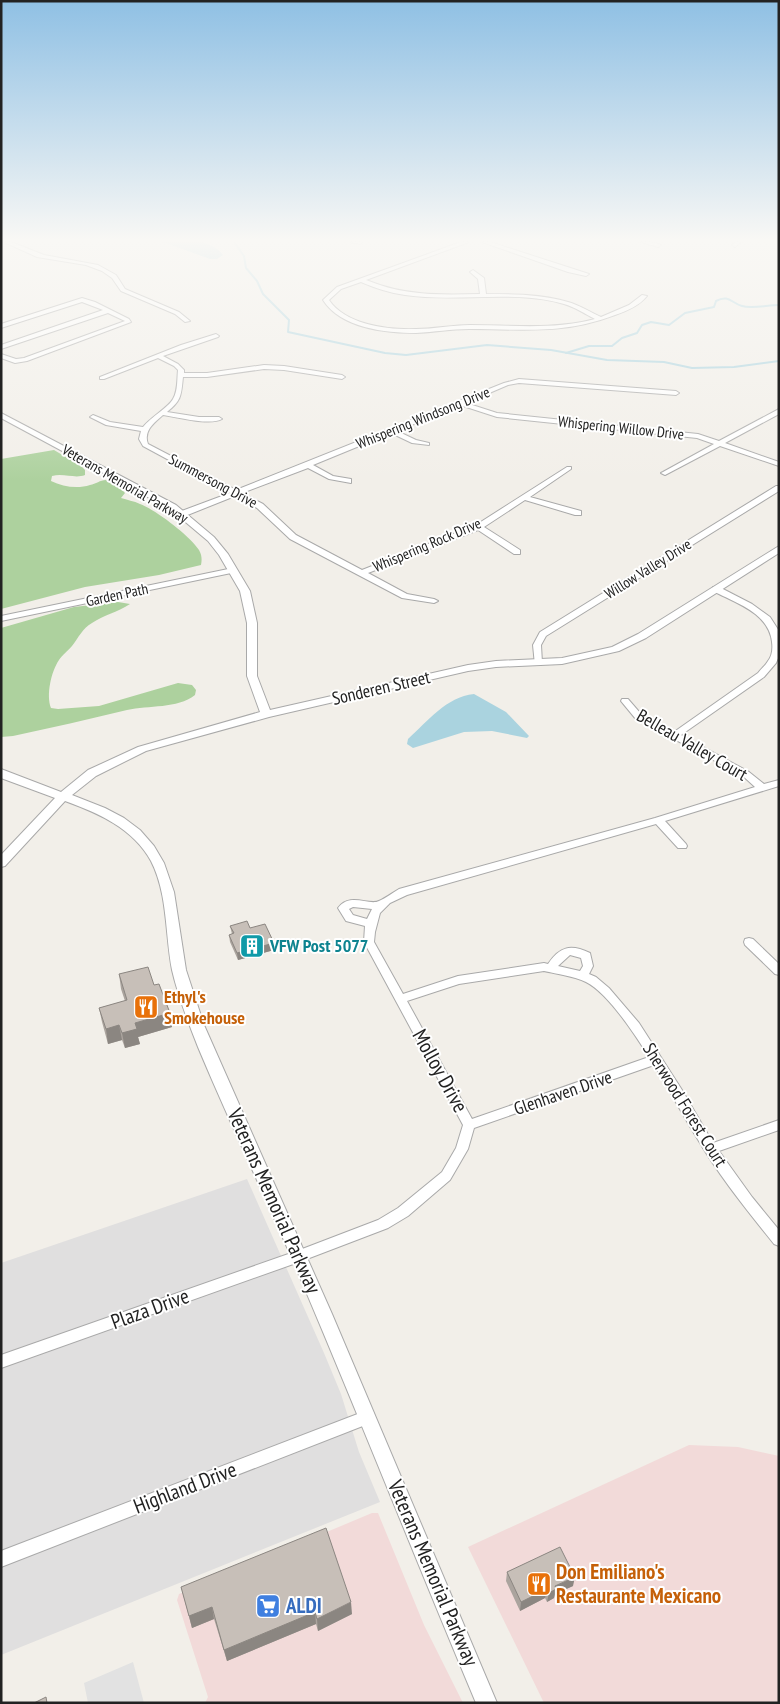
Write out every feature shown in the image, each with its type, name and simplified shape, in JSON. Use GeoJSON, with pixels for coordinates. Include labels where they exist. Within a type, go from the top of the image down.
{"type":"FeatureCollection","features":[{"type":"Feature","properties":{"kind":"street"},"geometry":{"type":"LineString","coordinates":[[1,326],[15,322]]}},
{"type":"Feature","properties":{"kind":"street"},"geometry":{"type":"LineString","coordinates":[[1,346],[75,322]]}},
{"type":"Feature","properties":{"kind":"street"},"geometry":{"type":"LineString","coordinates":[[1,356],[19,361],[128,322]]}},
{"type":"Feature","properties":{"kind":"street"},"geometry":{"type":"LineString","coordinates":[[360,322],[389,329],[415,331],[489,327],[557,329],[579,326],[593,322]]}},
{"type":"Feature","properties":{"kind":"street"},"geometry":{"type":"LineString","coordinates":[[58,348],[95,341],[136,326]]}},
{"type":"Feature","properties":{"kind":"street"},"geometry":{"type":"LineString","coordinates":[[102,378],[216,336]]}},
{"type":"Feature","properties":{"kind":"street"},"geometry":{"type":"LineString","coordinates":[[93,417],[108,424],[144,429],[175,402],[178,396],[181,375],[178,367],[159,356]]}},
{"type":"Feature","properties":{"kind":"street"},"geometry":{"type":"LineString","coordinates":[[181,375],[208,375],[264,367],[284,368],[342,377]]}},
{"type":"Feature","properties":{"kind":"street","name":"Whispering Windsong Drive"},"geometry":{"type":"LineString","coordinates":[[182,514],[506,384],[519,381],[676,393]]}},
{"type":"Feature","properties":{"kind":"street","name":"Whispering Willow Drive"},"geometry":{"type":"LineString","coordinates":[[461,403],[475,410],[497,415],[698,436],[779,464]]}},
{"type":"Feature","properties":{"kind":"street"},"geometry":{"type":"LineString","coordinates":[[665,473],[779,410]]}},
{"type":"Feature","properties":{"kind":"street"},"geometry":{"type":"LineString","coordinates":[[162,413],[199,419],[219,419]]}},
{"type":"Feature","properties":{"kind":"street","name":"Veterans Memorial Parkway"},"geometry":{"type":"LineString","coordinates":[[1,415],[182,514],[211,539],[233,570],[248,600],[252,623],[252,676],[266,714]]}},
{"type":"Feature","properties":{"kind":"street","name":"Summersong Drive"},"geometry":{"type":"LineString","coordinates":[[144,429],[142,438],[145,445],[236,492],[269,513],[279,527],[293,537],[405,596],[434,601]]}},
{"type":"Feature","properties":{"kind":"street"},"geometry":{"type":"LineString","coordinates":[[391,431],[414,442],[427,444]]}},
{"type":"Feature","properties":{"kind":"street"},"geometry":{"type":"LineString","coordinates":[[308,465],[331,478],[348,481]]}},
{"type":"Feature","properties":{"kind":"street","name":"Whispering Rock Drive"},"geometry":{"type":"LineString","coordinates":[[362,573],[479,527],[526,498],[569,468]]}},
{"type":"Feature","properties":{"kind":"street","name":"Willow Valley Drive"},"geometry":{"type":"LineString","coordinates":[[538,663],[537,646],[543,634],[779,488]]}},
{"type":"Feature","properties":{"kind":"street"},"geometry":{"type":"LineString","coordinates":[[526,498],[578,513]]}},
{"type":"Feature","properties":{"kind":"street"},"geometry":{"type":"LineString","coordinates":[[479,527],[517,552]]}},
{"type":"Feature","properties":{"kind":"street","name":"Sonderen Street"},"geometry":{"type":"LineString","coordinates":[[1,863],[62,797],[92,773],[142,748],[266,714],[482,665],[538,663],[587,657],[615,649],[642,636],[779,549]]}},
{"type":"Feature","properties":{"kind":"street","name":"Garden Path"},"geometry":{"type":"LineString","coordinates":[[1,619],[233,570]]}},
{"type":"Feature","properties":{"kind":"street"},"geometry":{"type":"LineString","coordinates":[[675,736],[761,675],[773,661],[778,649],[775,632],[767,619],[749,606],[716,589]]}},
{"type":"Feature","properties":{"kind":"street","name":"Belleau Valley Court"},"geometry":{"type":"LineString","coordinates":[[625,702],[638,716],[746,774],[761,787]]}},
{"type":"Feature","properties":{"kind":"street","name":"Veterans Memorial Parkway"},"geometry":{"type":"LineString","coordinates":[[1,773],[93,808],[121,822],[140,836],[161,868],[167,891],[179,969],[200,1034],[299,1256],[487,1703]]}},
{"type":"Feature","properties":{"kind":"street"},"geometry":{"type":"LineString","coordinates":[[378,906],[349,904],[343,908],[346,915],[350,918],[369,923],[378,906],[387,899],[403,892],[658,820],[779,783]]}},
{"type":"Feature","properties":{"kind":"street"},"geometry":{"type":"LineString","coordinates":[[658,820],[682,846]]}},
{"type":"Feature","properties":{"kind":"street","name":"Molloy Drive"},"geometry":{"type":"LineString","coordinates":[[299,1256],[383,1224],[403,1212],[450,1169],[462,1149],[469,1125],[369,942],[369,923]]}},
{"type":"Feature","properties":{"kind":"street"},"geometry":{"type":"LineString","coordinates":[[749,942],[779,971]]}},
{"type":"Feature","properties":{"kind":"street"},"geometry":{"type":"LineString","coordinates":[[551,968],[559,956],[567,952],[576,951],[586,956],[588,966],[584,976]]}},
{"type":"Feature","properties":{"kind":"street","name":"Sherwood Forest Court"},"geometry":{"type":"LineString","coordinates":[[400,999],[458,980],[507,971],[551,968],[584,976],[605,991],[636,1026],[710,1149],[747,1201],[779,1240]]}},
{"type":"Feature","properties":{"kind":"street","name":"Glenhaven Drive"},"geometry":{"type":"LineString","coordinates":[[469,1125],[657,1059]]}},
{"type":"Feature","properties":{"kind":"street"},"geometry":{"type":"LineString","coordinates":[[710,1149],[779,1125]]}},
{"type":"Feature","properties":{"kind":"street","name":"Plaza Drive"},"geometry":{"type":"LineString","coordinates":[[1,1362],[299,1256]]}},
{"type":"Feature","properties":{"kind":"street","name":"Highland Drive"},"geometry":{"type":"LineString","coordinates":[[1,1559],[368,1418]]}},
{"type":"Feature","properties":{"kind":"shaded area"},"geometry":{"type":"Polygon","coordinates":[[[247,1179],[341,1394],[359,1452],[380,1502],[1,1655],[1,1263],[247,1179]]]}},
{"type":"Feature","properties":{"kind":"shaded area"},"geometry":{"type":"Polygon","coordinates":[[[689,1445],[738,1447],[779,1456],[779,1703],[544,1703],[468,1547],[689,1445]]]}},
{"type":"Feature","properties":{"kind":"shaded area"},"geometry":{"type":"Polygon","coordinates":[[[372,1513],[378,1513],[424,1625],[463,1703],[205,1703],[208,1697],[177,1600],[179,1594],[372,1513]]]}},
{"type":"Feature","properties":{"kind":"shaded area"},"geometry":{"type":"Polygon","coordinates":[[[133,1662],[144,1703],[88,1703],[84,1683],[133,1662]]]}},
{"type":"Feature","properties":{"kind":"green space"},"geometry":{"type":"Polygon","coordinates":[[[54,450],[81,466],[85,470],[85,475],[52,476],[51,481],[65,486],[76,487],[104,480],[112,482],[125,493],[121,498],[147,507],[172,524],[195,544],[202,558],[201,565],[159,575],[85,587],[1,609],[1,459],[54,450]]]}},
{"type":"Feature","properties":{"kind":"green space"},"geometry":{"type":"Polygon","coordinates":[[[118,602],[130,604],[89,625],[59,660],[50,684],[49,697],[51,708],[99,706],[178,683],[192,685],[196,690],[195,695],[180,703],[171,705],[136,708],[27,733],[1,737],[1,628],[74,607],[118,602]]]}},
{"type":"Feature","properties":{"kind":"water"},"geometry":{"type":"Polygon","coordinates":[[[474,694],[506,712],[529,736],[527,738],[492,731],[464,732],[413,748],[407,744],[408,739],[446,705],[464,696],[474,694]]]}},
{"type":"Feature","properties":{"kind":"building","name":"VFW Post 5077"},"geometry":{"type":"Polygon","coordinates":[[[247,921],[250,928],[265,924],[274,943],[237,953],[229,935],[234,933],[230,926],[247,921]]]}},
{"type":"Feature","properties":{"kind":"building"},"geometry":{"type":"Polygon","coordinates":[[[148,967],[154,985],[159,984],[170,1013],[135,1023],[137,1029],[122,1033],[119,1025],[106,1029],[99,1008],[127,1000],[119,974],[148,967]]]}},
{"type":"Feature","properties":{"kind":"building","name":"ALDI"},"geometry":{"type":"Polygon","coordinates":[[[326,1528],[351,1602],[317,1619],[315,1612],[224,1650],[212,1607],[189,1616],[181,1587],[326,1528]]]}},
{"type":"Feature","properties":{"kind":"building","name":"Don Emiliano's Restaurante Mexicano"},"geometry":{"type":"Polygon","coordinates":[[[560,1547],[575,1577],[555,1586],[556,1589],[549,1593],[547,1589],[521,1602],[507,1572],[560,1547]]]}},
{"type":"Feature","properties":{"kind":"building"},"geometry":{"type":"Polygon","coordinates":[[[46,1697],[47,1703],[34,1703],[46,1697]]]}},
{"type":"Feature","properties":{"kind":"waterway"},"geometry":{"type":"LineString","coordinates":[[289,322],[288,332],[385,353],[406,355],[487,345],[567,353]]}},
{"type":"Feature","properties":{"kind":"waterway"},"geometry":{"type":"LineString","coordinates":[[567,353],[589,346],[612,346],[622,338],[637,333],[642,325],[651,322],[669,325],[674,322]]}},
{"type":"Feature","properties":{"kind":"waterway"},"geometry":{"type":"LineString","coordinates":[[567,353],[607,360],[664,362],[692,368],[734,367],[779,361]]}},
{"type":"Feature","properties":{"kind":"place","name":"VFW Post 5077"},"geometry":{"type":"Point","coordinates":[252,946]}},
{"type":"Feature","properties":{"kind":"place","name":"Ethyl's Smokehouse"},"geometry":{"type":"Point","coordinates":[146,1007]}},
{"type":"Feature","properties":{"kind":"place","name":"Don Emiliano's Restaurante Mexicano"},"geometry":{"type":"Point","coordinates":[539,1584]}},
{"type":"Feature","properties":{"kind":"place","name":"ALDI"},"geometry":{"type":"Point","coordinates":[268,1606]}}]}
